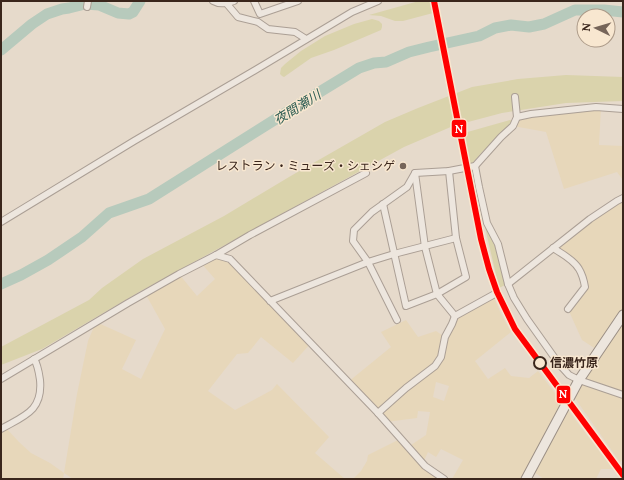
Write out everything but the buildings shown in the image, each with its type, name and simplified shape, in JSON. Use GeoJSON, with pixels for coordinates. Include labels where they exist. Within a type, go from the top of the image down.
{"type":"FeatureCollection","features":[{"type":"Feature","properties":{"kind":"main road"},"geometry":{"type":"LineString","coordinates":[[526,479],[579,380],[623,315]]}},
{"type":"Feature","properties":{"kind":"street"},"geometry":{"type":"LineString","coordinates":[[213,1],[226,4],[234,1]]}},
{"type":"Feature","properties":{"kind":"street"},"geometry":{"type":"LineString","coordinates":[[254,1],[260,14],[298,1]]}},
{"type":"Feature","properties":{"kind":"street"},"geometry":{"type":"LineString","coordinates":[[1,222],[134,141],[352,12],[378,1]]}},
{"type":"Feature","properties":{"kind":"street"},"geometry":{"type":"LineString","coordinates":[[226,4],[238,17],[258,22],[268,29],[295,32],[306,39]]}},
{"type":"Feature","properties":{"kind":"street"},"geometry":{"type":"LineString","coordinates":[[415,173],[449,171],[475,166],[513,126],[517,117],[515,97]]}},
{"type":"Feature","properties":{"kind":"street"},"geometry":{"type":"LineString","coordinates":[[517,117],[596,107],[623,109]]}},
{"type":"Feature","properties":{"kind":"street"},"geometry":{"type":"LineString","coordinates":[[475,166],[487,223],[498,244],[508,284],[526,319],[569,375],[579,380],[623,395]]}},
{"type":"Feature","properties":{"kind":"street"},"geometry":{"type":"LineString","coordinates":[[383,204],[406,306],[437,294],[466,277],[456,238],[449,171]]}},
{"type":"Feature","properties":{"kind":"street"},"geometry":{"type":"LineString","coordinates":[[1,379],[179,274],[366,173]]}},
{"type":"Feature","properties":{"kind":"street"},"geometry":{"type":"LineString","coordinates":[[397,320],[368,262],[353,241],[354,230],[372,212],[407,187],[415,173]]}},
{"type":"Feature","properties":{"kind":"street"},"geometry":{"type":"LineString","coordinates":[[415,173],[424,246],[437,294],[455,316]]}},
{"type":"Feature","properties":{"kind":"street"},"geometry":{"type":"LineString","coordinates":[[508,284],[590,219],[623,198]]}},
{"type":"Feature","properties":{"kind":"street"},"geometry":{"type":"LineString","coordinates":[[270,301],[368,262],[456,238]]}},
{"type":"Feature","properties":{"kind":"street"},"geometry":{"type":"LineString","coordinates":[[553,248],[567,257],[578,267],[583,276],[586,287],[568,310]]}},
{"type":"Feature","properties":{"kind":"street"},"geometry":{"type":"LineString","coordinates":[[216,255],[230,258],[378,413],[426,466],[444,479]]}},
{"type":"Feature","properties":{"kind":"street"},"geometry":{"type":"LineString","coordinates":[[378,413],[406,388],[435,366],[441,357],[445,337],[455,316],[493,295]]}},
{"type":"Feature","properties":{"kind":"street"},"geometry":{"type":"LineString","coordinates":[[1,429],[24,417],[36,405],[41,389],[37,363],[34,359]]}},
{"type":"Feature","properties":{"kind":"shaded area"},"geometry":{"type":"Polygon","coordinates":[[[419,1],[431,1],[433,13],[403,21],[395,21],[381,16],[369,15],[419,1]]]}},
{"type":"Feature","properties":{"kind":"shaded area"},"geometry":{"type":"Polygon","coordinates":[[[372,19],[379,21],[382,24],[381,30],[311,58],[284,77],[280,74],[281,68],[285,64],[301,51],[325,36],[354,24],[372,19]]]}},
{"type":"Feature","properties":{"kind":"shaded area"},"geometry":{"type":"Polygon","coordinates":[[[566,75],[623,77],[623,101],[566,103],[502,113],[453,126],[404,147],[139,292],[42,349],[1,365],[1,347],[89,300],[102,288],[143,259],[224,216],[385,122],[472,87],[518,79],[566,75]]]}},
{"type":"Feature","properties":{"kind":"shaded area"},"geometry":{"type":"Polygon","coordinates":[[[601,108],[599,145],[623,146],[623,180],[617,172],[564,189],[546,132],[513,126],[517,117],[601,108]]]}},
{"type":"Feature","properties":{"kind":"shaded area"},"geometry":{"type":"Polygon","coordinates":[[[510,120],[512,121],[497,139],[482,152],[470,166],[464,133],[510,120]]]}},
{"type":"Feature","properties":{"kind":"shaded area"},"geometry":{"type":"Polygon","coordinates":[[[473,171],[497,245],[507,284],[499,288],[473,175],[473,171]]]}},
{"type":"Feature","properties":{"kind":"shaded area"},"geometry":{"type":"Polygon","coordinates":[[[623,198],[623,460],[620,462],[572,394],[599,351],[582,340],[568,309],[585,287],[578,267],[553,248],[623,198]]]}},
{"type":"Feature","properties":{"kind":"shaded area"},"geometry":{"type":"Polygon","coordinates":[[[216,255],[230,259],[311,343],[293,363],[261,337],[248,353],[237,354],[208,391],[235,410],[272,390],[277,384],[329,437],[315,453],[345,479],[73,479],[64,473],[77,394],[88,341],[96,322],[136,340],[122,369],[141,379],[165,329],[145,293],[179,274],[197,296],[215,279],[201,263],[216,255]]]}},
{"type":"Feature","properties":{"kind":"shaded area"},"geometry":{"type":"Polygon","coordinates":[[[493,295],[511,332],[475,361],[488,379],[505,368],[511,376],[529,378],[538,371],[613,469],[601,469],[596,479],[544,479],[531,470],[526,479],[452,479],[463,460],[441,449],[436,457],[428,452],[423,463],[444,479],[353,479],[361,471],[367,461],[368,455],[400,439],[408,447],[426,435],[430,412],[418,411],[417,418],[386,422],[348,382],[391,347],[381,332],[406,320],[418,337],[436,331],[445,337],[455,316],[493,295]],[[436,382],[433,397],[444,401],[449,386],[436,382]]]}},
{"type":"Feature","properties":{"kind":"shaded area"},"geometry":{"type":"Polygon","coordinates":[[[5,427],[31,453],[50,463],[64,473],[63,479],[1,479],[1,429],[5,427]]]}},
{"type":"Feature","properties":{"kind":"waterway"},"geometry":{"type":"LineString","coordinates":[[1,50],[32,24],[47,14],[85,4],[99,5],[118,13],[129,14],[133,12],[140,1]]}},
{"type":"Feature","properties":{"kind":"waterway","name":"夜間瀬川"},"geometry":{"type":"LineString","coordinates":[[1,284],[48,260],[82,237],[109,213],[149,199],[359,68],[374,63],[386,62],[409,52],[479,36],[495,28],[511,25],[529,27],[544,24],[575,10],[604,10],[623,12]]}},
{"type":"Feature","properties":{"kind":"transit line","name":"N"},"geometry":{"type":"LineString","coordinates":[[434,1],[481,239],[497,292],[515,329],[623,475]]}},
{"type":"Feature","properties":{"kind":"place","name":"レストラン・ミューズ・シェシゲ"},"geometry":{"type":"Point","coordinates":[403,166]}},
{"type":"Feature","properties":{"kind":"place","name":"信濃竹原"},"geometry":{"type":"Point","coordinates":[540,363]}}]}
